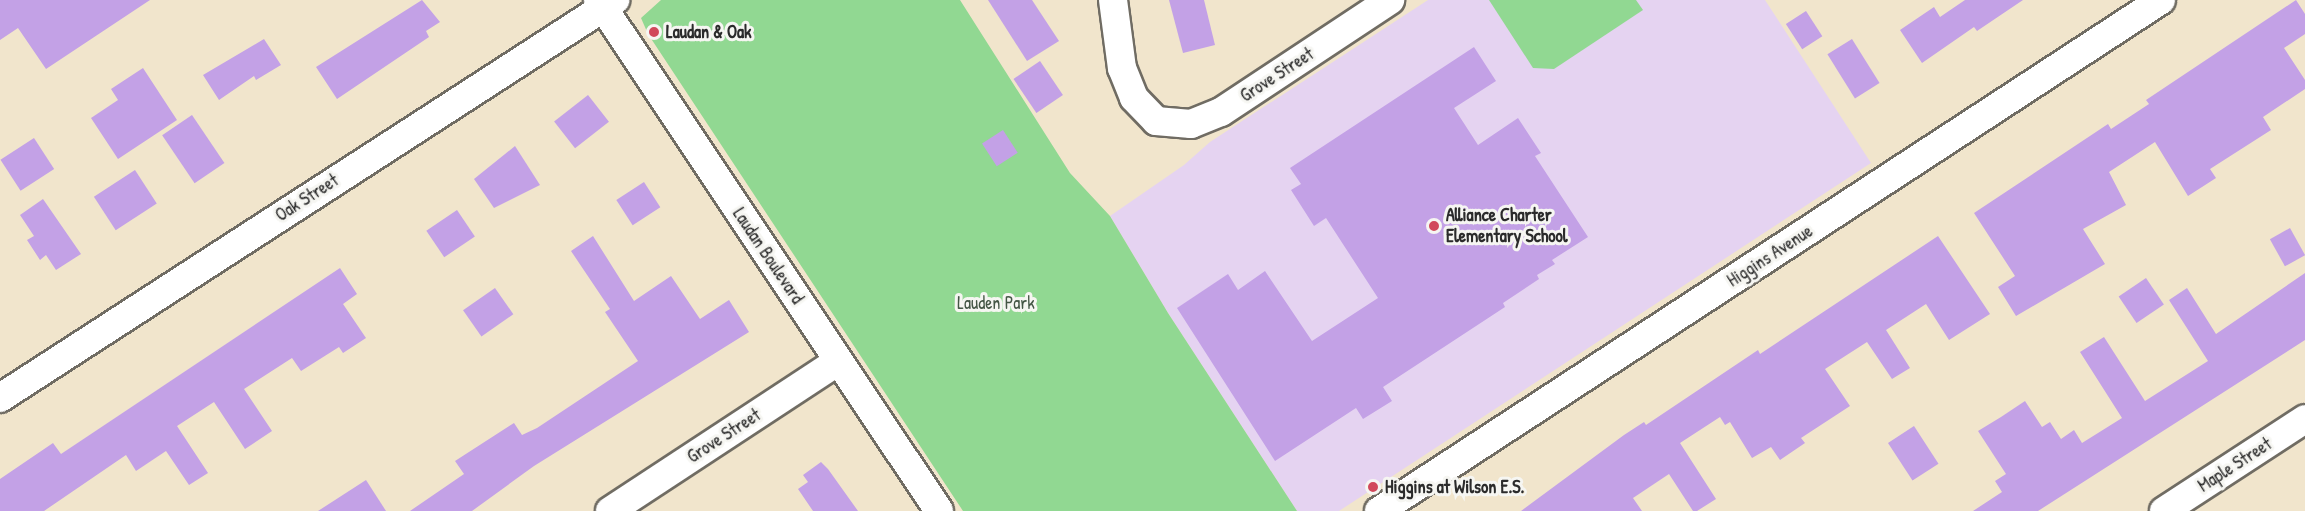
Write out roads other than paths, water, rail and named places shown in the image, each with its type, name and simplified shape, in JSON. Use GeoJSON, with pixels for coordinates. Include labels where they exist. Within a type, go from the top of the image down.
{"type":"FeatureCollection","features":[{"type":"Feature","properties":{"kind":"street","name":"Grove Street"},"geometry":{"type":"LineString","coordinates":[[1113,0],[1122,68],[1134,98],[1156,121],[1191,124],[1205,120],[1390,0]]}},
{"type":"Feature","properties":{"kind":"street","name":"Higgins Avenue"},"geometry":{"type":"LineString","coordinates":[[1379,511],[2161,0]]}},
{"type":"Feature","properties":{"kind":"street","name":"Laudan Boulevard"},"geometry":{"type":"LineString","coordinates":[[606,3],[838,361],[939,511]]}},
{"type":"Feature","properties":{"kind":"street","name":"Oak Street"},"geometry":{"type":"LineString","coordinates":[[0,398],[606,3]]}},
{"type":"Feature","properties":{"kind":"street","name":"Grove Street"},"geometry":{"type":"LineString","coordinates":[[610,511],[838,361]]}},
{"type":"Feature","properties":{"kind":"street","name":"Maple Street"},"geometry":{"type":"LineString","coordinates":[[2164,511],[2305,419]]}},
{"type":"Feature","properties":{"kind":"place","name":"Laudan & Oak"},"geometry":{"type":"Point","coordinates":[654,32]}},
{"type":"Feature","properties":{"kind":"place","name":"Alliance Charter Elementary School"},"geometry":{"type":"Point","coordinates":[1434,226]}},
{"type":"Feature","properties":{"kind":"place","name":"Higgins at Wilson E.S."},"geometry":{"type":"Point","coordinates":[1373,487]}},
{"type":"Feature","properties":{"kind":"park label","name":"Lauden Park"},"geometry":{"type":"Point","coordinates":[996,303]}}]}
